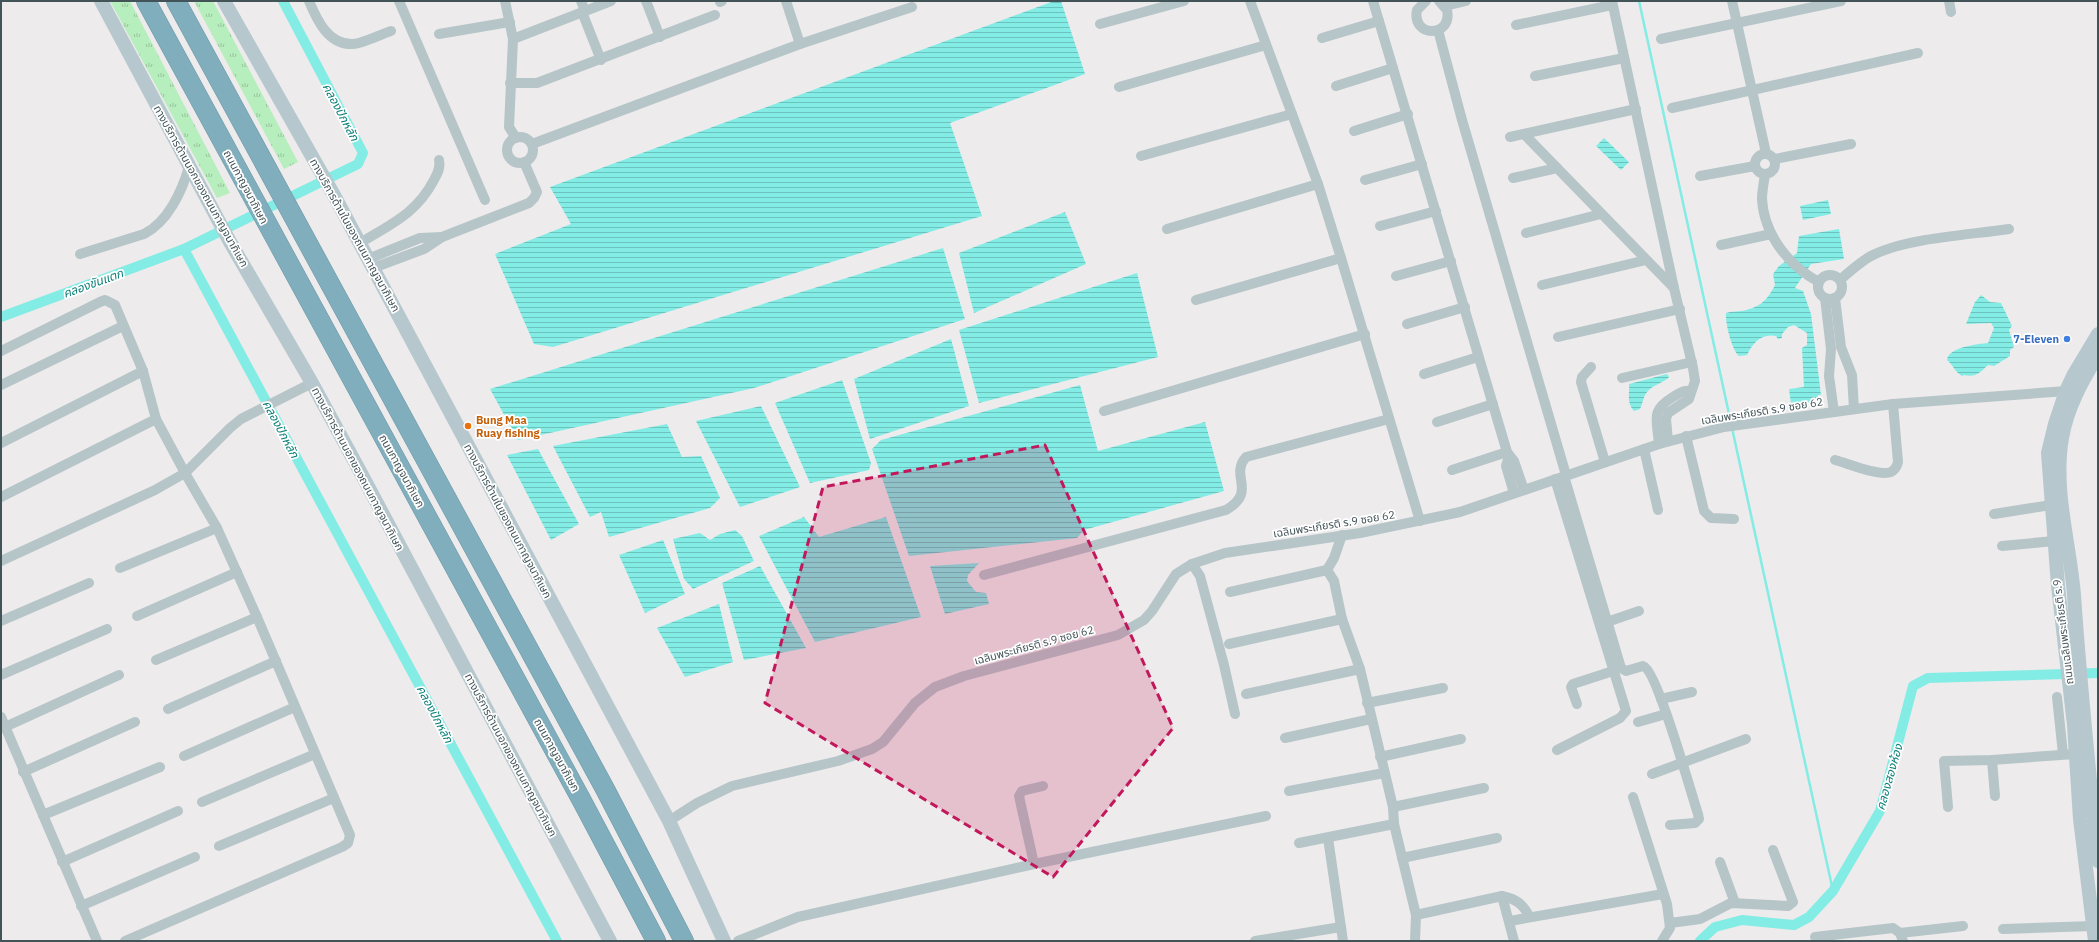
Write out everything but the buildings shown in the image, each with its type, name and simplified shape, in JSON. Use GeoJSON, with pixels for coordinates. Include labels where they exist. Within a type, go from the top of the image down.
{"type":"FeatureCollection","features":[{"type":"Feature","properties":{"kind":"highway","name":"ถนนกาญจนาภิเษก"},"geometry":{"type":"LineString","coordinates":[[146,1],[575,787],[656,941]]}},
{"type":"Feature","properties":{"kind":"highway"},"geometry":{"type":"LineString","coordinates":[[176,1],[605,789],[684,941]]}},
{"type":"Feature","properties":{"kind":"main road","name":"ทางบริการด้านนอกของถนนกาญจนาภิเษก"},"geometry":{"type":"LineString","coordinates":[[101,1],[230,242],[312,383],[610,941]]}},
{"type":"Feature","properties":{"kind":"main road","name":"ทางบริการด้านในของถนนกาญจนาภิเษก"},"geometry":{"type":"LineString","coordinates":[[224,1],[371,263],[669,821],[724,941]]}},
{"type":"Feature","properties":{"kind":"main road","name":"ถนนเฉลิมพระเกียรติ ร.9"},"geometry":{"type":"LineString","coordinates":[[2068,616],[2074,595],[2060,476],[2062,438],[2074,374],[2098,334]]}},
{"type":"Feature","properties":{"kind":"main road","name":"ถนนเฉลิมพระเกียรติ ร.9"},"geometry":{"type":"LineString","coordinates":[[2098,355],[2072,390],[2055,424],[2048,453],[2054,540],[2068,616],[2080,724],[2098,861]]}},
{"type":"Feature","properties":{"kind":"main road","name":"ถนนเฉลิมพระเกียรติ ร.9"},"geometry":{"type":"LineString","coordinates":[[2080,724],[2069,754],[2080,820],[2095,941]]}},
{"type":"Feature","properties":{"kind":"street"},"geometry":{"type":"LineString","coordinates":[[310,1],[320,23],[331,38],[353,44],[391,30]]}},
{"type":"Feature","properties":{"kind":"street"},"geometry":{"type":"LineString","coordinates":[[399,1],[485,200]]}},
{"type":"Feature","properties":{"kind":"street"},"geometry":{"type":"LineString","coordinates":[[505,1],[514,39],[510,83],[509,127],[516,138]]}},
{"type":"Feature","properties":{"kind":"street"},"geometry":{"type":"LineString","coordinates":[[581,1],[583,12],[601,60]]}},
{"type":"Feature","properties":{"kind":"street"},"geometry":{"type":"LineString","coordinates":[[514,39],[611,1]]}},
{"type":"Feature","properties":{"kind":"street"},"geometry":{"type":"LineString","coordinates":[[646,1],[660,37]]}},
{"type":"Feature","properties":{"kind":"street"},"geometry":{"type":"LineString","coordinates":[[786,1],[800,44]]}},
{"type":"Feature","properties":{"kind":"street"},"geometry":{"type":"LineString","coordinates":[[1100,24],[1184,1]]}},
{"type":"Feature","properties":{"kind":"street"},"geometry":{"type":"LineString","coordinates":[[1250,1],[1318,184],[1365,334],[1420,521]]}},
{"type":"Feature","properties":{"kind":"street"},"geometry":{"type":"LineString","coordinates":[[1373,1],[1408,114],[1465,307],[1478,357],[1508,454],[1506,466],[1519,491]]}},
{"type":"Feature","properties":{"kind":"street"},"geometry":{"type":"LineString","coordinates":[[1425,1],[1417,10],[1417,20],[1423,28],[1428,31],[1438,30],[1446,24],[1448,20],[1448,15],[1442,3],[1466,1]]}},
{"type":"Feature","properties":{"kind":"street"},"geometry":{"type":"LineString","coordinates":[[1732,1],[1766,154],[1775,159],[1851,144]]}},
{"type":"Feature","properties":{"kind":"street"},"geometry":{"type":"LineString","coordinates":[[1661,39],[1841,1]]}},
{"type":"Feature","properties":{"kind":"street"},"geometry":{"type":"LineString","coordinates":[[1949,1],[1952,12]]}},
{"type":"Feature","properties":{"kind":"street"},"geometry":{"type":"LineString","coordinates":[[1516,26],[1612,3],[1695,381],[1691,391],[1683,390],[1658,408],[1657,415],[1663,442]]}},
{"type":"Feature","properties":{"kind":"street"},"geometry":{"type":"LineString","coordinates":[[532,144],[800,44],[912,7]]}},
{"type":"Feature","properties":{"kind":"street"},"geometry":{"type":"LineString","coordinates":[[510,83],[537,83],[601,60],[715,14]]}},
{"type":"Feature","properties":{"kind":"street"},"geometry":{"type":"LineString","coordinates":[[1322,38],[1379,20]]}},
{"type":"Feature","properties":{"kind":"street"},"geometry":{"type":"LineString","coordinates":[[439,34],[510,22]]}},
{"type":"Feature","properties":{"kind":"street"},"geometry":{"type":"LineString","coordinates":[[1438,30],[1613,671],[1626,711],[1624,715],[1557,750]]}},
{"type":"Feature","properties":{"kind":"street"},"geometry":{"type":"LineString","coordinates":[[1119,87],[1266,45]]}},
{"type":"Feature","properties":{"kind":"street"},"geometry":{"type":"LineString","coordinates":[[1672,108],[1918,53]]}},
{"type":"Feature","properties":{"kind":"street"},"geometry":{"type":"LineString","coordinates":[[1535,76],[1624,58]]}},
{"type":"Feature","properties":{"kind":"street"},"geometry":{"type":"LineString","coordinates":[[1336,86],[1393,68]]}},
{"type":"Feature","properties":{"kind":"street"},"geometry":{"type":"LineString","coordinates":[[1510,136],[1636,109]]}},
{"type":"Feature","properties":{"kind":"street"},"geometry":{"type":"LineString","coordinates":[[1141,156],[1292,114]]}},
{"type":"Feature","properties":{"kind":"street"},"geometry":{"type":"LineString","coordinates":[[1354,131],[1408,114]]}},
{"type":"Feature","properties":{"kind":"street"},"geometry":{"type":"LineString","coordinates":[[1524,134],[1674,288]]}},
{"type":"Feature","properties":{"kind":"street"},"geometry":{"type":"LineString","coordinates":[[522,137],[532,144],[531,156],[524,162],[515,162],[507,153],[511,141],[516,138],[522,137]]}},
{"type":"Feature","properties":{"kind":"street"},"geometry":{"type":"LineString","coordinates":[[1766,154],[1756,158],[1755,166],[1760,173],[1765,174],[1773,170],[1776,165],[1775,159]]}},
{"type":"Feature","properties":{"kind":"street"},"geometry":{"type":"LineString","coordinates":[[360,243],[411,212],[420,203],[437,174],[440,165],[439,160]]}},
{"type":"Feature","properties":{"kind":"street"},"geometry":{"type":"LineString","coordinates":[[371,263],[420,238],[442,237],[522,206],[534,198],[537,192],[524,162]]}},
{"type":"Feature","properties":{"kind":"street"},"geometry":{"type":"LineString","coordinates":[[1365,180],[1422,164]]}},
{"type":"Feature","properties":{"kind":"street"},"geometry":{"type":"LineString","coordinates":[[1700,176],[1755,166]]}},
{"type":"Feature","properties":{"kind":"street"},"geometry":{"type":"LineString","coordinates":[[80,254],[144,234],[154,229],[164,217],[184,186],[189,167]]}},
{"type":"Feature","properties":{"kind":"street"},"geometry":{"type":"LineString","coordinates":[[1513,178],[1557,168]]}},
{"type":"Feature","properties":{"kind":"street"},"geometry":{"type":"LineString","coordinates":[[1765,174],[1762,198],[1771,234],[1788,259],[1804,274],[1819,282]]}},
{"type":"Feature","properties":{"kind":"street"},"geometry":{"type":"LineString","coordinates":[[1167,229],[1318,184]]}},
{"type":"Feature","properties":{"kind":"street"},"geometry":{"type":"LineString","coordinates":[[1380,226],[1436,211]]}},
{"type":"Feature","properties":{"kind":"street"},"geometry":{"type":"LineString","coordinates":[[1526,233],[1602,214]]}},
{"type":"Feature","properties":{"kind":"street"},"geometry":{"type":"LineString","coordinates":[[1840,280],[1858,264],[1887,249],[1913,243],[2009,229]]}},
{"type":"Feature","properties":{"kind":"street"},"geometry":{"type":"LineString","coordinates":[[1721,245],[1771,234]]}},
{"type":"Feature","properties":{"kind":"street"},"geometry":{"type":"LineString","coordinates":[[1196,300],[1341,258]]}},
{"type":"Feature","properties":{"kind":"street"},"geometry":{"type":"LineString","coordinates":[[1542,285],[1646,260]]}},
{"type":"Feature","properties":{"kind":"street"},"geometry":{"type":"LineString","coordinates":[[1396,276],[1451,261]]}},
{"type":"Feature","properties":{"kind":"street"},"geometry":{"type":"LineString","coordinates":[[1830,298],[1842,288],[1840,280],[1833,275],[1825,276],[1819,282],[1818,290],[1830,298],[1836,348],[1829,376],[1834,412]]}},
{"type":"Feature","properties":{"kind":"street"},"geometry":{"type":"LineString","coordinates":[[1,351],[105,300],[115,305],[143,371],[156,418],[184,473],[217,528],[257,617],[350,835],[348,843],[342,847],[125,941]]}},
{"type":"Feature","properties":{"kind":"street"},"geometry":{"type":"LineString","coordinates":[[1407,324],[1465,307]]}},
{"type":"Feature","properties":{"kind":"street"},"geometry":{"type":"LineString","coordinates":[[1558,337],[1680,309]]}},
{"type":"Feature","properties":{"kind":"street"},"geometry":{"type":"LineString","coordinates":[[1,385],[123,326]]}},
{"type":"Feature","properties":{"kind":"street"},"geometry":{"type":"LineString","coordinates":[[1104,411],[1365,334]]}},
{"type":"Feature","properties":{"kind":"street"},"geometry":{"type":"LineString","coordinates":[[1836,348],[1852,375],[1854,409]]}},
{"type":"Feature","properties":{"kind":"street"},"geometry":{"type":"LineString","coordinates":[[1424,374],[1478,357]]}},
{"type":"Feature","properties":{"kind":"street"},"geometry":{"type":"LineString","coordinates":[[1622,378],[1692,362]]}},
{"type":"Feature","properties":{"kind":"street"},"geometry":{"type":"LineString","coordinates":[[1591,367],[1582,377],[1581,382],[1605,462]]}},
{"type":"Feature","properties":{"kind":"street"},"geometry":{"type":"LineString","coordinates":[[1,443],[143,371]]}},
{"type":"Feature","properties":{"kind":"street"},"geometry":{"type":"LineString","coordinates":[[1,560],[156,490],[184,473],[230,428],[256,411],[312,383]]}},
{"type":"Feature","properties":{"kind":"street","name":"เฉลิมพระเกียรติ ร.9 ซอย 62"},"geometry":{"type":"LineString","coordinates":[[669,821],[697,803],[732,786],[838,761],[872,749],[883,742],[915,703],[935,687],[964,676],[1122,632],[1144,620],[1152,611],[1176,574],[1192,564],[1225,553],[1342,535],[1460,512],[1663,442],[1724,427],[1893,404],[2072,390]]}},
{"type":"Feature","properties":{"kind":"street"},"geometry":{"type":"LineString","coordinates":[[1437,422],[1493,404]]}},
{"type":"Feature","properties":{"kind":"street"},"geometry":{"type":"LineString","coordinates":[[1835,460],[1880,472],[1891,472],[1898,462],[1893,404]]}},
{"type":"Feature","properties":{"kind":"street"},"geometry":{"type":"LineString","coordinates":[[1,497],[156,418]]}},
{"type":"Feature","properties":{"kind":"street"},"geometry":{"type":"LineString","coordinates":[[984,574],[1226,510],[1235,505],[1242,496],[1240,468],[1241,463],[1246,457],[1389,419]]}},
{"type":"Feature","properties":{"kind":"street"},"geometry":{"type":"LineString","coordinates":[[1686,436],[1704,511],[1711,518],[1734,519]]}},
{"type":"Feature","properties":{"kind":"street"},"geometry":{"type":"LineString","coordinates":[[1644,449],[1658,510]]}},
{"type":"Feature","properties":{"kind":"street"},"geometry":{"type":"LineString","coordinates":[[1452,470],[1508,454]]}},
{"type":"Feature","properties":{"kind":"street"},"geometry":{"type":"LineString","coordinates":[[1561,476],[1621,668],[1626,671],[1643,666],[1651,672],[1682,763],[1699,819],[1695,823],[1670,825]]}},
{"type":"Feature","properties":{"kind":"street"},"geometry":{"type":"LineString","coordinates":[[1994,514],[2051,505]]}},
{"type":"Feature","properties":{"kind":"street"},"geometry":{"type":"LineString","coordinates":[[120,568],[217,528]]}},
{"type":"Feature","properties":{"kind":"street"},"geometry":{"type":"LineString","coordinates":[[1230,592],[1327,570],[1334,558],[1342,535]]}},
{"type":"Feature","properties":{"kind":"street"},"geometry":{"type":"LineString","coordinates":[[2002,546],[2054,540]]}},
{"type":"Feature","properties":{"kind":"street"},"geometry":{"type":"LineString","coordinates":[[1192,564],[1202,584],[1224,665],[1235,714]]}},
{"type":"Feature","properties":{"kind":"street"},"geometry":{"type":"LineString","coordinates":[[1327,570],[1334,581],[1342,619],[1360,668],[1392,807],[1394,824],[1416,914],[1415,941]]}},
{"type":"Feature","properties":{"kind":"street"},"geometry":{"type":"LineString","coordinates":[[137,616],[237,572]]}},
{"type":"Feature","properties":{"kind":"street"},"geometry":{"type":"LineString","coordinates":[[1,621],[89,583]]}},
{"type":"Feature","properties":{"kind":"street"},"geometry":{"type":"LineString","coordinates":[[1607,622],[1639,611]]}},
{"type":"Feature","properties":{"kind":"street"},"geometry":{"type":"LineString","coordinates":[[156,660],[257,617]]}},
{"type":"Feature","properties":{"kind":"street"},"geometry":{"type":"LineString","coordinates":[[1229,644],[1342,619]]}},
{"type":"Feature","properties":{"kind":"street"},"geometry":{"type":"LineString","coordinates":[[1,675],[107,629]]}},
{"type":"Feature","properties":{"kind":"street"},"geometry":{"type":"LineString","coordinates":[[168,709],[276,661]]}},
{"type":"Feature","properties":{"kind":"street"},"geometry":{"type":"LineString","coordinates":[[1246,694],[1360,668]]}},
{"type":"Feature","properties":{"kind":"street"},"geometry":{"type":"LineString","coordinates":[[1577,704],[1571,687],[1573,684],[1613,671]]}},
{"type":"Feature","properties":{"kind":"street"},"geometry":{"type":"LineString","coordinates":[[5,727],[119,675]]}},
{"type":"Feature","properties":{"kind":"street"},"geometry":{"type":"LineString","coordinates":[[1367,703],[1443,688]]}},
{"type":"Feature","properties":{"kind":"street"},"geometry":{"type":"LineString","coordinates":[[1661,698],[1692,692]]}},
{"type":"Feature","properties":{"kind":"street"},"geometry":{"type":"LineString","coordinates":[[1948,807],[1944,761],[1992,760],[2069,754],[2057,697]]}},
{"type":"Feature","properties":{"kind":"street"},"geometry":{"type":"LineString","coordinates":[[184,756],[295,707]]}},
{"type":"Feature","properties":{"kind":"street"},"geometry":{"type":"LineString","coordinates":[[1638,722],[1666,714]]}},
{"type":"Feature","properties":{"kind":"street"},"geometry":{"type":"LineString","coordinates":[[1,717],[23,772],[97,941]]}},
{"type":"Feature","properties":{"kind":"street"},"geometry":{"type":"LineString","coordinates":[[1285,738],[1371,719]]}},
{"type":"Feature","properties":{"kind":"street"},"geometry":{"type":"LineString","coordinates":[[23,772],[135,722]]}},
{"type":"Feature","properties":{"kind":"street"},"geometry":{"type":"LineString","coordinates":[[1380,757],[1461,739]]}},
{"type":"Feature","properties":{"kind":"street"},"geometry":{"type":"LineString","coordinates":[[1652,774],[1746,739]]}},
{"type":"Feature","properties":{"kind":"street"},"geometry":{"type":"LineString","coordinates":[[202,802],[315,754]]}},
{"type":"Feature","properties":{"kind":"street"},"geometry":{"type":"LineString","coordinates":[[1992,760],[1995,796]]}},
{"type":"Feature","properties":{"kind":"street"},"geometry":{"type":"LineString","coordinates":[[43,815],[160,767]]}},
{"type":"Feature","properties":{"kind":"street"},"geometry":{"type":"LineString","coordinates":[[1289,791],[1384,773]]}},
{"type":"Feature","properties":{"kind":"street"},"geometry":{"type":"LineString","coordinates":[[1034,864],[1018,796],[1022,792],[1043,786]]}},
{"type":"Feature","properties":{"kind":"street"},"geometry":{"type":"LineString","coordinates":[[1392,807],[1484,788]]}},
{"type":"Feature","properties":{"kind":"street"},"geometry":{"type":"LineString","coordinates":[[1632,797],[1663,894],[1670,923],[1670,928],[1662,941]]}},
{"type":"Feature","properties":{"kind":"street"},"geometry":{"type":"LineString","coordinates":[[219,846],[334,798]]}},
{"type":"Feature","properties":{"kind":"street"},"geometry":{"type":"LineString","coordinates":[[62,862],[178,811]]}},
{"type":"Feature","properties":{"kind":"street"},"geometry":{"type":"LineString","coordinates":[[738,941],[798,917],[1034,864],[1266,816]]}},
{"type":"Feature","properties":{"kind":"street"},"geometry":{"type":"LineString","coordinates":[[1299,843],[1394,824]]}},
{"type":"Feature","properties":{"kind":"street"},"geometry":{"type":"LineString","coordinates":[[1328,838],[1343,941]]}},
{"type":"Feature","properties":{"kind":"street"},"geometry":{"type":"LineString","coordinates":[[1402,858],[1497,838]]}},
{"type":"Feature","properties":{"kind":"street"},"geometry":{"type":"LineString","coordinates":[[1670,923],[1700,919],[1723,906],[1735,903],[1788,906],[1793,902],[1773,850]]}},
{"type":"Feature","properties":{"kind":"street"},"geometry":{"type":"LineString","coordinates":[[81,906],[195,857]]}},
{"type":"Feature","properties":{"kind":"street"},"geometry":{"type":"LineString","coordinates":[[1720,862],[1735,903]]}},
{"type":"Feature","properties":{"kind":"street"},"geometry":{"type":"LineString","coordinates":[[1510,921],[1529,916],[1663,894]]}},
{"type":"Feature","properties":{"kind":"street"},"geometry":{"type":"LineString","coordinates":[[1416,914],[1502,896],[1511,898],[1521,904],[1529,916]]}},
{"type":"Feature","properties":{"kind":"street"},"geometry":{"type":"LineString","coordinates":[[1502,896],[1510,921],[1514,941]]}},
{"type":"Feature","properties":{"kind":"street"},"geometry":{"type":"LineString","coordinates":[[1816,937],[1899,933],[1963,926]]}},
{"type":"Feature","properties":{"kind":"street"},"geometry":{"type":"LineString","coordinates":[[2003,929],[2094,926]]}},
{"type":"Feature","properties":{"kind":"street"},"geometry":{"type":"LineString","coordinates":[[1255,941],[1341,927]]}},
{"type":"Feature","properties":{"kind":"highlighted area"},"geometry":{"type":"Polygon","coordinates":[[[1045,445],[1173,728],[1053,877],[765,703],[823,487],[1045,445]]]}},
{"type":"Feature","properties":{"kind":"green space"},"geometry":{"type":"Polygon","coordinates":[[[110,1],[130,1],[230,193],[217,198],[110,1]]]}},
{"type":"Feature","properties":{"kind":"green space"},"geometry":{"type":"Polygon","coordinates":[[[194,1],[213,1],[298,162],[284,169],[194,1]]]}},
{"type":"Feature","properties":{"kind":"water"},"geometry":{"type":"Polygon","coordinates":[[[1054,1],[1061,1],[1085,74],[950,123],[982,216],[553,347],[534,344],[495,254],[571,224],[550,187],[1054,1]]]}},
{"type":"Feature","properties":{"kind":"water"},"geometry":{"type":"Polygon","coordinates":[[[1604,138],[1629,162],[1621,170],[1596,146],[1604,138]]]}},
{"type":"Feature","properties":{"kind":"water"},"geometry":{"type":"Polygon","coordinates":[[[1828,200],[1831,214],[1803,220],[1800,206],[1828,200]]]}},
{"type":"Feature","properties":{"kind":"water"},"geometry":{"type":"Polygon","coordinates":[[[1065,212],[1086,264],[974,313],[959,253],[1065,212]]]}},
{"type":"Feature","properties":{"kind":"water"},"geometry":{"type":"Polygon","coordinates":[[[1839,229],[1844,259],[1811,264],[1795,288],[1803,291],[1811,314],[1821,395],[1818,395],[1818,401],[1791,404],[1789,389],[1804,387],[1802,348],[1807,345],[1807,333],[1794,325],[1788,327],[1782,334],[1782,338],[1778,339],[1776,336],[1771,335],[1762,337],[1755,342],[1747,355],[1739,356],[1736,353],[1730,336],[1726,313],[1747,310],[1762,303],[1775,285],[1773,274],[1779,266],[1797,253],[1799,236],[1839,229]]]}},
{"type":"Feature","properties":{"kind":"water"},"geometry":{"type":"Polygon","coordinates":[[[943,248],[965,319],[754,388],[518,440],[490,389],[943,248]]]}},
{"type":"Feature","properties":{"kind":"water"},"geometry":{"type":"Polygon","coordinates":[[[1137,273],[1158,357],[979,403],[959,330],[1137,273]]]}},
{"type":"Feature","properties":{"kind":"water"},"geometry":{"type":"Polygon","coordinates":[[[1981,295],[1990,302],[2001,303],[2012,326],[2009,330],[2014,347],[2010,350],[2010,356],[1994,366],[1988,365],[1975,375],[1962,376],[1947,360],[1949,356],[1952,352],[1964,347],[1988,343],[1994,328],[1991,323],[1966,324],[1975,302],[1981,295]]]}},
{"type":"Feature","properties":{"kind":"water"},"geometry":{"type":"Polygon","coordinates":[[[951,339],[969,406],[870,439],[854,379],[951,339]]]}},
{"type":"Feature","properties":{"kind":"water"},"geometry":{"type":"Polygon","coordinates":[[[1667,374],[1669,377],[1668,379],[1648,391],[1644,397],[1640,409],[1634,411],[1629,401],[1629,384],[1667,374]]]}},
{"type":"Feature","properties":{"kind":"water"},"geometry":{"type":"Polygon","coordinates":[[[842,380],[871,463],[869,470],[810,483],[775,403],[842,380]]]}},
{"type":"Feature","properties":{"kind":"water"},"geometry":{"type":"Polygon","coordinates":[[[1080,385],[1098,451],[1205,422],[1224,491],[1084,530],[1077,538],[909,556],[872,449],[881,440],[1080,385]]]}},
{"type":"Feature","properties":{"kind":"water"},"geometry":{"type":"Polygon","coordinates":[[[761,406],[800,487],[740,507],[696,421],[761,406]]]}},
{"type":"Feature","properties":{"kind":"water"},"geometry":{"type":"Polygon","coordinates":[[[667,424],[682,457],[701,456],[720,498],[710,508],[609,537],[601,512],[590,517],[553,446],[667,424]]]}},
{"type":"Feature","properties":{"kind":"water"},"geometry":{"type":"Polygon","coordinates":[[[538,449],[579,524],[551,540],[507,455],[538,449]]]}},
{"type":"Feature","properties":{"kind":"water"},"geometry":{"type":"Polygon","coordinates":[[[804,517],[819,537],[886,517],[921,617],[815,642],[759,536],[804,517]]]}},
{"type":"Feature","properties":{"kind":"water"},"geometry":{"type":"Polygon","coordinates":[[[735,530],[742,536],[754,561],[693,589],[684,579],[673,539],[700,533],[710,540],[720,534],[735,530]]]}},
{"type":"Feature","properties":{"kind":"water"},"geometry":{"type":"Polygon","coordinates":[[[663,540],[685,594],[645,613],[619,555],[663,540]]]}},
{"type":"Feature","properties":{"kind":"water"},"geometry":{"type":"Polygon","coordinates":[[[979,563],[968,575],[967,581],[976,592],[986,593],[989,604],[945,614],[930,566],[979,563]]]}},
{"type":"Feature","properties":{"kind":"water"},"geometry":{"type":"Polygon","coordinates":[[[760,566],[806,648],[744,660],[722,583],[760,566]]]}},
{"type":"Feature","properties":{"kind":"water"},"geometry":{"type":"Polygon","coordinates":[[[719,604],[733,662],[685,677],[657,628],[719,604]]]}},
{"type":"Feature","properties":{"kind":"waterway","name":"คลองปักหลัก"},"geometry":{"type":"LineString","coordinates":[[1,317],[184,249],[358,164],[363,153],[283,1]]}},
{"type":"Feature","properties":{"kind":"waterway"},"geometry":{"type":"LineString","coordinates":[[1639,1],[1731,423]]}},
{"type":"Feature","properties":{"kind":"waterway","name":"คลองปักหลัก"},"geometry":{"type":"LineString","coordinates":[[184,249],[557,941]]}},
{"type":"Feature","properties":{"kind":"waterway"},"geometry":{"type":"LineString","coordinates":[[1732,428],[1833,891]]}},
{"type":"Feature","properties":{"kind":"waterway","name":"คลองสองห้อง"},"geometry":{"type":"LineString","coordinates":[[1700,941],[1715,927],[1742,920],[1794,925],[1809,917],[1833,891],[1880,811],[1913,686],[1928,678],[2098,673]]}},
{"type":"Feature","properties":{"kind":"place","name":"7-Eleven"},"geometry":{"type":"Point","coordinates":[2067,339]}},
{"type":"Feature","properties":{"kind":"place","name":"Bung Maa Ruay fishing"},"geometry":{"type":"Point","coordinates":[468,426]}},
{"type":"Feature","properties":{"kind":"water label","name":"คลองขันแตก"},"geometry":{"type":"Point","coordinates":[93,283]}}]}
